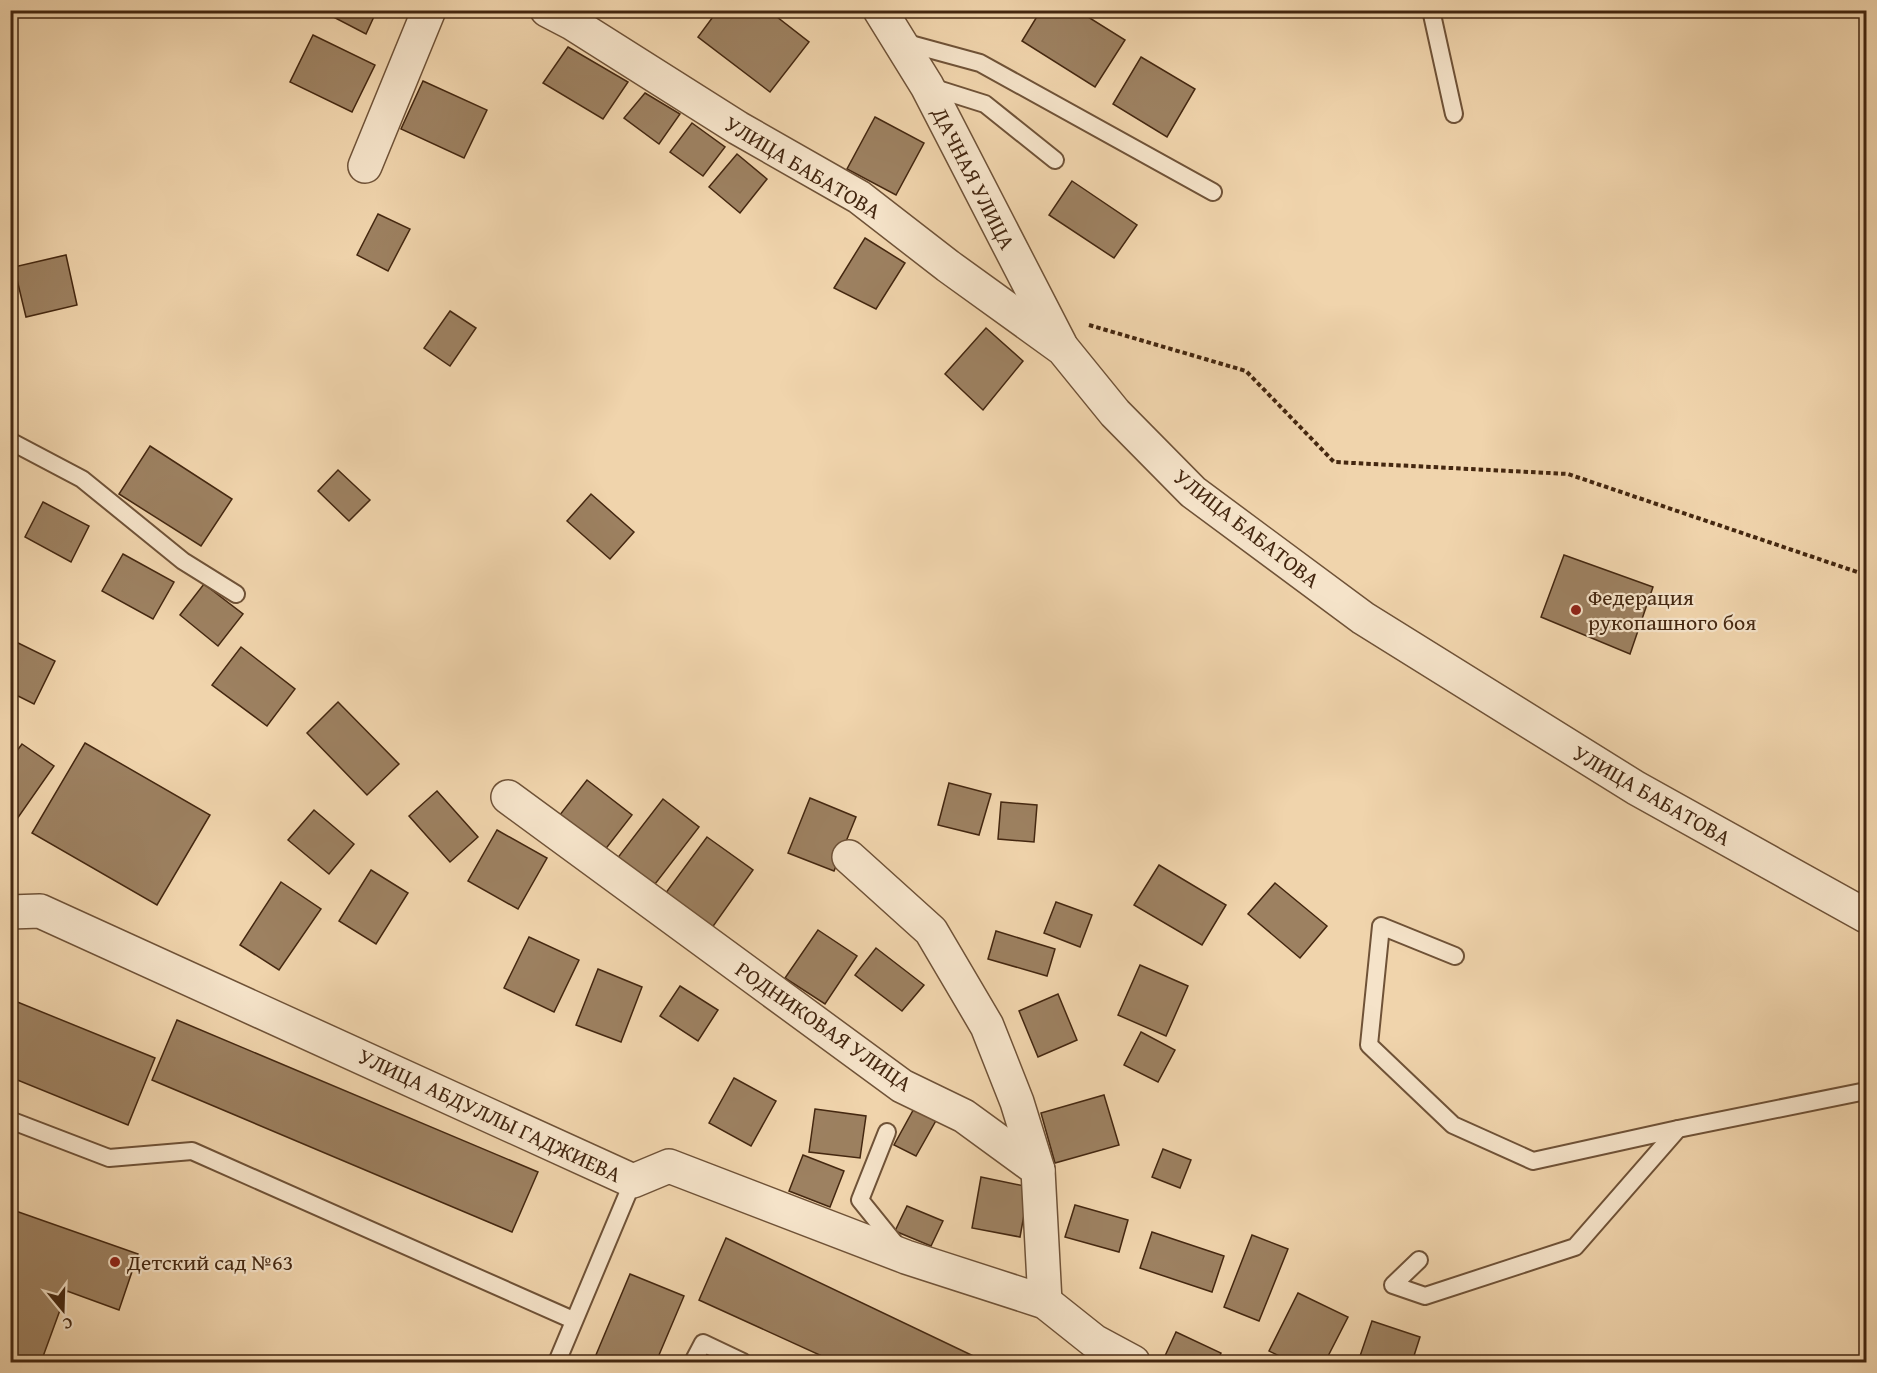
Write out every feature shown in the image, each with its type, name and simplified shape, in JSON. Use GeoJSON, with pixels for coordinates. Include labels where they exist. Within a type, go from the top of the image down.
{"type":"FeatureCollection","features":[{"type":"Feature","properties":{"kind":"street"},"geometry":{"type":"LineString","coordinates":[[365,166],[429,10]]}},
{"type":"Feature","properties":{"kind":"street","name":"УЛИЦА БАБАТОВА"},"geometry":{"type":"LineString","coordinates":[[547,10],[572,23],[738,128],[860,197],[948,266],[1063,350],[1115,413],[1193,492],[1363,618],[1636,788],[1866,916]]}},
{"type":"Feature","properties":{"kind":"street","name":"ДАЧНАЯ УЛИЦА"},"geometry":{"type":"LineString","coordinates":[[880,10],[927,86],[1063,350]]}},
{"type":"Feature","properties":{"kind":"street","name":"РОДНИКОВАЯ УЛИЦА"},"geometry":{"type":"LineString","coordinates":[[508,797],[902,1086],[964,1116],[1038,1170]]}},
{"type":"Feature","properties":{"kind":"street"},"geometry":{"type":"LineString","coordinates":[[849,857],[931,931],[987,1026],[1017,1102],[1038,1170],[1045,1302]]}},
{"type":"Feature","properties":{"kind":"street","name":"УЛИЦА АБДУЛЛЫ ГАДЖИЕВА"},"geometry":{"type":"LineString","coordinates":[[10,912],[40,911],[633,1181],[669,1166],[906,1257],[1045,1302],[1094,1341],[1133,1362]]}},
{"type":"Feature","properties":{"kind":"lane"},"geometry":{"type":"LineString","coordinates":[[1431,10],[1454,114]]}},
{"type":"Feature","properties":{"kind":"lane"},"geometry":{"type":"LineString","coordinates":[[899,41],[980,63],[1213,192]]}},
{"type":"Feature","properties":{"kind":"lane"},"geometry":{"type":"LineString","coordinates":[[927,86],[985,104],[1055,160]]}},
{"type":"Feature","properties":{"kind":"lane"},"geometry":{"type":"LineString","coordinates":[[10,441],[82,479],[183,561],[236,594]]}},
{"type":"Feature","properties":{"kind":"lane"},"geometry":{"type":"LineString","coordinates":[[1455,956],[1381,926],[1369,1045],[1453,1125],[1533,1161],[1678,1129],[1866,1092]]}},
{"type":"Feature","properties":{"kind":"lane"},"geometry":{"type":"LineString","coordinates":[[10,1120],[109,1158],[192,1150],[573,1320]]}},
{"type":"Feature","properties":{"kind":"lane"},"geometry":{"type":"LineString","coordinates":[[1419,1260],[1393,1285],[1425,1296],[1575,1248],[1678,1129]]}},
{"type":"Feature","properties":{"kind":"lane"},"geometry":{"type":"LineString","coordinates":[[887,1131],[860,1200],[906,1257]]}},
{"type":"Feature","properties":{"kind":"lane"},"geometry":{"type":"LineString","coordinates":[[557,1362],[633,1181]]}},
{"type":"Feature","properties":{"kind":"lane"},"geometry":{"type":"LineString","coordinates":[[693,1362],[703,1343],[743,1362]]}},
{"type":"Feature","properties":{"kind":"path"},"geometry":{"type":"LineString","coordinates":[[1086,324],[1246,371],[1334,462],[1568,474],[1866,575]]}},
{"type":"Feature","properties":{"kind":"building"},"geometry":{"type":"Polygon","coordinates":[[[320,10],[377,10],[366,34],[320,10]]]}},
{"type":"Feature","properties":{"kind":"building"},"geometry":{"type":"Polygon","coordinates":[[[718,10],[768,10],[809,42],[770,92],[698,37],[718,10]]]}},
{"type":"Feature","properties":{"kind":"building"},"geometry":{"type":"Polygon","coordinates":[[[1041,10],[1077,10],[1125,40],[1095,87],[1022,41],[1041,10]]]}},
{"type":"Feature","properties":{"kind":"building"},"geometry":{"type":"Polygon","coordinates":[[[313,35],[375,65],[352,112],[290,82],[313,35]]]}},
{"type":"Feature","properties":{"kind":"building"},"geometry":{"type":"Polygon","coordinates":[[[568,47],[628,82],[603,119],[543,83],[568,47]]]}},
{"type":"Feature","properties":{"kind":"building"},"geometry":{"type":"Polygon","coordinates":[[[1141,57],[1195,89],[1167,137],[1113,104],[1141,57]]]}},
{"type":"Feature","properties":{"kind":"building"},"geometry":{"type":"Polygon","coordinates":[[[423,81],[487,110],[464,158],[401,129],[423,81]]]}},
{"type":"Feature","properties":{"kind":"building"},"geometry":{"type":"Polygon","coordinates":[[[645,93],[680,114],[659,144],[624,118],[645,93]]]}},
{"type":"Feature","properties":{"kind":"building"},"geometry":{"type":"Polygon","coordinates":[[[875,117],[924,143],[896,195],[847,169],[875,117]]]}},
{"type":"Feature","properties":{"kind":"building"},"geometry":{"type":"Polygon","coordinates":[[[692,123],[725,147],[703,176],[670,152],[692,123]]]}},
{"type":"Feature","properties":{"kind":"building"},"geometry":{"type":"Polygon","coordinates":[[[737,154],[767,179],[740,213],[709,187],[737,154]]]}},
{"type":"Feature","properties":{"kind":"building"},"geometry":{"type":"Polygon","coordinates":[[[1072,181],[1137,225],[1114,258],[1049,215],[1072,181]]]}},
{"type":"Feature","properties":{"kind":"building"},"geometry":{"type":"Polygon","coordinates":[[[378,214],[410,229],[388,271],[357,255],[378,214]]]}},
{"type":"Feature","properties":{"kind":"building"},"geometry":{"type":"Polygon","coordinates":[[[865,238],[905,263],[876,309],[834,288],[865,238]]]}},
{"type":"Feature","properties":{"kind":"building"},"geometry":{"type":"Polygon","coordinates":[[[66,255],[77,305],[26,317],[14,267],[66,255]]]}},
{"type":"Feature","properties":{"kind":"building"},"geometry":{"type":"Polygon","coordinates":[[[450,311],[476,328],[450,366],[424,348],[450,311]]]}},
{"type":"Feature","properties":{"kind":"building"},"geometry":{"type":"Polygon","coordinates":[[[986,328],[1023,361],[983,410],[945,374],[986,328]]]}},
{"type":"Feature","properties":{"kind":"building"},"geometry":{"type":"Polygon","coordinates":[[[150,446],[232,499],[201,546],[119,494],[150,446]]]}},
{"type":"Feature","properties":{"kind":"building"},"geometry":{"type":"Polygon","coordinates":[[[338,470],[370,500],[349,521],[318,491],[338,470]]]}},
{"type":"Feature","properties":{"kind":"building"},"geometry":{"type":"Polygon","coordinates":[[[591,494],[634,532],[610,559],[567,521],[591,494]]]}},
{"type":"Feature","properties":{"kind":"building"},"geometry":{"type":"Polygon","coordinates":[[[43,502],[89,526],[71,562],[25,537],[43,502]]]}},
{"type":"Feature","properties":{"kind":"building"},"geometry":{"type":"Polygon","coordinates":[[[123,554],[174,582],[153,619],[102,591],[123,554]]]}},
{"type":"Feature","properties":{"kind":"building"},"geometry":{"type":"Polygon","coordinates":[[[1564,555],[1653,587],[1630,654],[1541,617],[1564,555]]]}},
{"type":"Feature","properties":{"kind":"building"},"geometry":{"type":"Polygon","coordinates":[[[204,584],[243,614],[218,646],[180,615],[204,584]]]}},
{"type":"Feature","properties":{"kind":"building"},"geometry":{"type":"Polygon","coordinates":[[[10,639],[55,661],[34,704],[10,692],[10,639]]]}},
{"type":"Feature","properties":{"kind":"building"},"geometry":{"type":"Polygon","coordinates":[[[241,647],[295,689],[267,726],[212,685],[241,647]]]}},
{"type":"Feature","properties":{"kind":"building"},"geometry":{"type":"Polygon","coordinates":[[[338,702],[399,764],[367,795],[307,733],[338,702]]]}},
{"type":"Feature","properties":{"kind":"building"},"geometry":{"type":"Polygon","coordinates":[[[85,743],[210,815],[157,905],[32,833],[85,743]]]}},
{"type":"Feature","properties":{"kind":"building"},"geometry":{"type":"Polygon","coordinates":[[[22,744],[54,766],[17,819],[10,814],[10,760],[22,744]]]}},
{"type":"Feature","properties":{"kind":"building"},"geometry":{"type":"Polygon","coordinates":[[[587,780],[632,815],[604,851],[559,816],[587,780]]]}},
{"type":"Feature","properties":{"kind":"building"},"geometry":{"type":"Polygon","coordinates":[[[949,783],[991,794],[979,835],[938,825],[949,783]]]}},
{"type":"Feature","properties":{"kind":"building"},"geometry":{"type":"Polygon","coordinates":[[[437,791],[478,837],[450,862],[409,816],[437,791]]]}},
{"type":"Feature","properties":{"kind":"building"},"geometry":{"type":"Polygon","coordinates":[[[810,798],[856,817],[834,871],[788,853],[810,798]]]}},
{"type":"Feature","properties":{"kind":"building"},"geometry":{"type":"Polygon","coordinates":[[[663,799],[699,827],[652,888],[616,860],[663,799]]]}},
{"type":"Feature","properties":{"kind":"building"},"geometry":{"type":"Polygon","coordinates":[[[1001,802],[1037,805],[1034,842],[998,839],[1001,802]]]}},
{"type":"Feature","properties":{"kind":"building"},"geometry":{"type":"Polygon","coordinates":[[[314,810],[354,844],[329,874],[288,840],[314,810]]]}},
{"type":"Feature","properties":{"kind":"building"},"geometry":{"type":"Polygon","coordinates":[[[497,830],[547,858],[518,909],[468,881],[497,830]]]}},
{"type":"Feature","properties":{"kind":"building"},"geometry":{"type":"Polygon","coordinates":[[[707,837],[753,870],[709,932],[662,898],[707,837]]]}},
{"type":"Feature","properties":{"kind":"building"},"geometry":{"type":"Polygon","coordinates":[[[1159,865],[1226,905],[1202,945],[1134,905],[1159,865]]]}},
{"type":"Feature","properties":{"kind":"building"},"geometry":{"type":"Polygon","coordinates":[[[371,870],[408,893],[376,944],[339,921],[371,870]]]}},
{"type":"Feature","properties":{"kind":"building"},"geometry":{"type":"Polygon","coordinates":[[[281,882],[321,909],[279,970],[240,945],[281,882]]]}},
{"type":"Feature","properties":{"kind":"building"},"geometry":{"type":"Polygon","coordinates":[[[1275,883],[1327,926],[1300,958],[1248,914],[1275,883]]]}},
{"type":"Feature","properties":{"kind":"building"},"geometry":{"type":"Polygon","coordinates":[[[1056,902],[1092,915],[1080,947],[1044,933],[1056,902]]]}},
{"type":"Feature","properties":{"kind":"building"},"geometry":{"type":"Polygon","coordinates":[[[818,930],[857,956],[825,1004],[785,978],[818,930]]]}},
{"type":"Feature","properties":{"kind":"building"},"geometry":{"type":"Polygon","coordinates":[[[996,931],[1055,949],[1047,976],[988,959],[996,931]]]}},
{"type":"Feature","properties":{"kind":"building"},"geometry":{"type":"Polygon","coordinates":[[[529,937],[579,960],[554,1012],[504,988],[529,937]]]}},
{"type":"Feature","properties":{"kind":"building"},"geometry":{"type":"Polygon","coordinates":[[[876,948],[924,985],[902,1011],[855,975],[876,948]]]}},
{"type":"Feature","properties":{"kind":"building"},"geometry":{"type":"Polygon","coordinates":[[[1140,965],[1188,986],[1166,1036],[1118,1015],[1140,965]]]}},
{"type":"Feature","properties":{"kind":"building"},"geometry":{"type":"Polygon","coordinates":[[[598,969],[642,987],[621,1042],[576,1025],[598,969]]]}},
{"type":"Feature","properties":{"kind":"building"},"geometry":{"type":"Polygon","coordinates":[[[680,986],[718,1010],[698,1041],[660,1016],[680,986]]]}},
{"type":"Feature","properties":{"kind":"building"},"geometry":{"type":"Polygon","coordinates":[[[1058,994],[1077,1040],[1038,1057],[1019,1011],[1058,994]]]}},
{"type":"Feature","properties":{"kind":"building"},"geometry":{"type":"Polygon","coordinates":[[[10,999],[155,1058],[128,1125],[10,1077],[10,999]]]}},
{"type":"Feature","properties":{"kind":"building"},"geometry":{"type":"Polygon","coordinates":[[[177,1020],[538,1172],[512,1232],[152,1080],[177,1020]]]}},
{"type":"Feature","properties":{"kind":"building"},"geometry":{"type":"Polygon","coordinates":[[[1141,1032],[1175,1050],[1158,1082],[1124,1065],[1141,1032]]]}},
{"type":"Feature","properties":{"kind":"building"},"geometry":{"type":"Polygon","coordinates":[[[734,1078],[776,1101],[751,1146],[709,1123],[734,1078]]]}},
{"type":"Feature","properties":{"kind":"building"},"geometry":{"type":"Polygon","coordinates":[[[1104,1095],[1119,1145],[1055,1163],[1041,1113],[1104,1095]]]}},
{"type":"Feature","properties":{"kind":"building"},"geometry":{"type":"Polygon","coordinates":[[[916,1105],[938,1117],[916,1156],[894,1145],[916,1105]]]}},
{"type":"Feature","properties":{"kind":"building"},"geometry":{"type":"Polygon","coordinates":[[[815,1109],[866,1116],[860,1158],[809,1152],[815,1109]]]}},
{"type":"Feature","properties":{"kind":"building"},"geometry":{"type":"Polygon","coordinates":[[[1163,1149],[1191,1160],[1180,1188],[1152,1177],[1163,1149]]]}},
{"type":"Feature","properties":{"kind":"building"},"geometry":{"type":"Polygon","coordinates":[[[803,1155],[844,1171],[830,1207],[789,1191],[803,1155]]]}},
{"type":"Feature","properties":{"kind":"building"},"geometry":{"type":"Polygon","coordinates":[[[981,1177],[1029,1187],[1020,1237],[972,1228],[981,1177]]]}},
{"type":"Feature","properties":{"kind":"building"},"geometry":{"type":"Polygon","coordinates":[[[1075,1205],[1128,1220],[1119,1252],[1065,1237],[1075,1205]]]}},
{"type":"Feature","properties":{"kind":"building"},"geometry":{"type":"Polygon","coordinates":[[[907,1206],[943,1221],[931,1246],[895,1231],[907,1206]]]}},
{"type":"Feature","properties":{"kind":"building"},"geometry":{"type":"Polygon","coordinates":[[[10,1209],[138,1254],[119,1310],[67,1291],[41,1362],[10,1362],[10,1209]]]}},
{"type":"Feature","properties":{"kind":"building"},"geometry":{"type":"Polygon","coordinates":[[[1152,1232],[1224,1256],[1212,1292],[1140,1268],[1152,1232]]]}},
{"type":"Feature","properties":{"kind":"building"},"geometry":{"type":"Polygon","coordinates":[[[1252,1235],[1288,1249],[1259,1321],[1224,1307],[1252,1235]]]}},
{"type":"Feature","properties":{"kind":"building"},"geometry":{"type":"Polygon","coordinates":[[[726,1238],[986,1362],[835,1362],[699,1300],[726,1238]]]}},
{"type":"Feature","properties":{"kind":"building"},"geometry":{"type":"Polygon","coordinates":[[[630,1274],[684,1296],[656,1362],[593,1362],[630,1274]]]}},
{"type":"Feature","properties":{"kind":"building"},"geometry":{"type":"Polygon","coordinates":[[[1298,1293],[1348,1317],[1325,1362],[1292,1362],[1269,1351],[1298,1293]]]}},
{"type":"Feature","properties":{"kind":"building"},"geometry":{"type":"Polygon","coordinates":[[[1372,1321],[1420,1337],[1412,1362],[1358,1362],[1372,1321]]]}},
{"type":"Feature","properties":{"kind":"building"},"geometry":{"type":"Polygon","coordinates":[[[1176,1332],[1221,1353],[1217,1362],[1175,1362],[1164,1358],[1176,1332]]]}},
{"type":"Feature","properties":{"kind":"place","name":"Федерация рукопашного боя"},"geometry":{"type":"Point","coordinates":[1576,610]}},
{"type":"Feature","properties":{"kind":"place","name":"Детский сад №63"},"geometry":{"type":"Point","coordinates":[115,1262]}}]}
